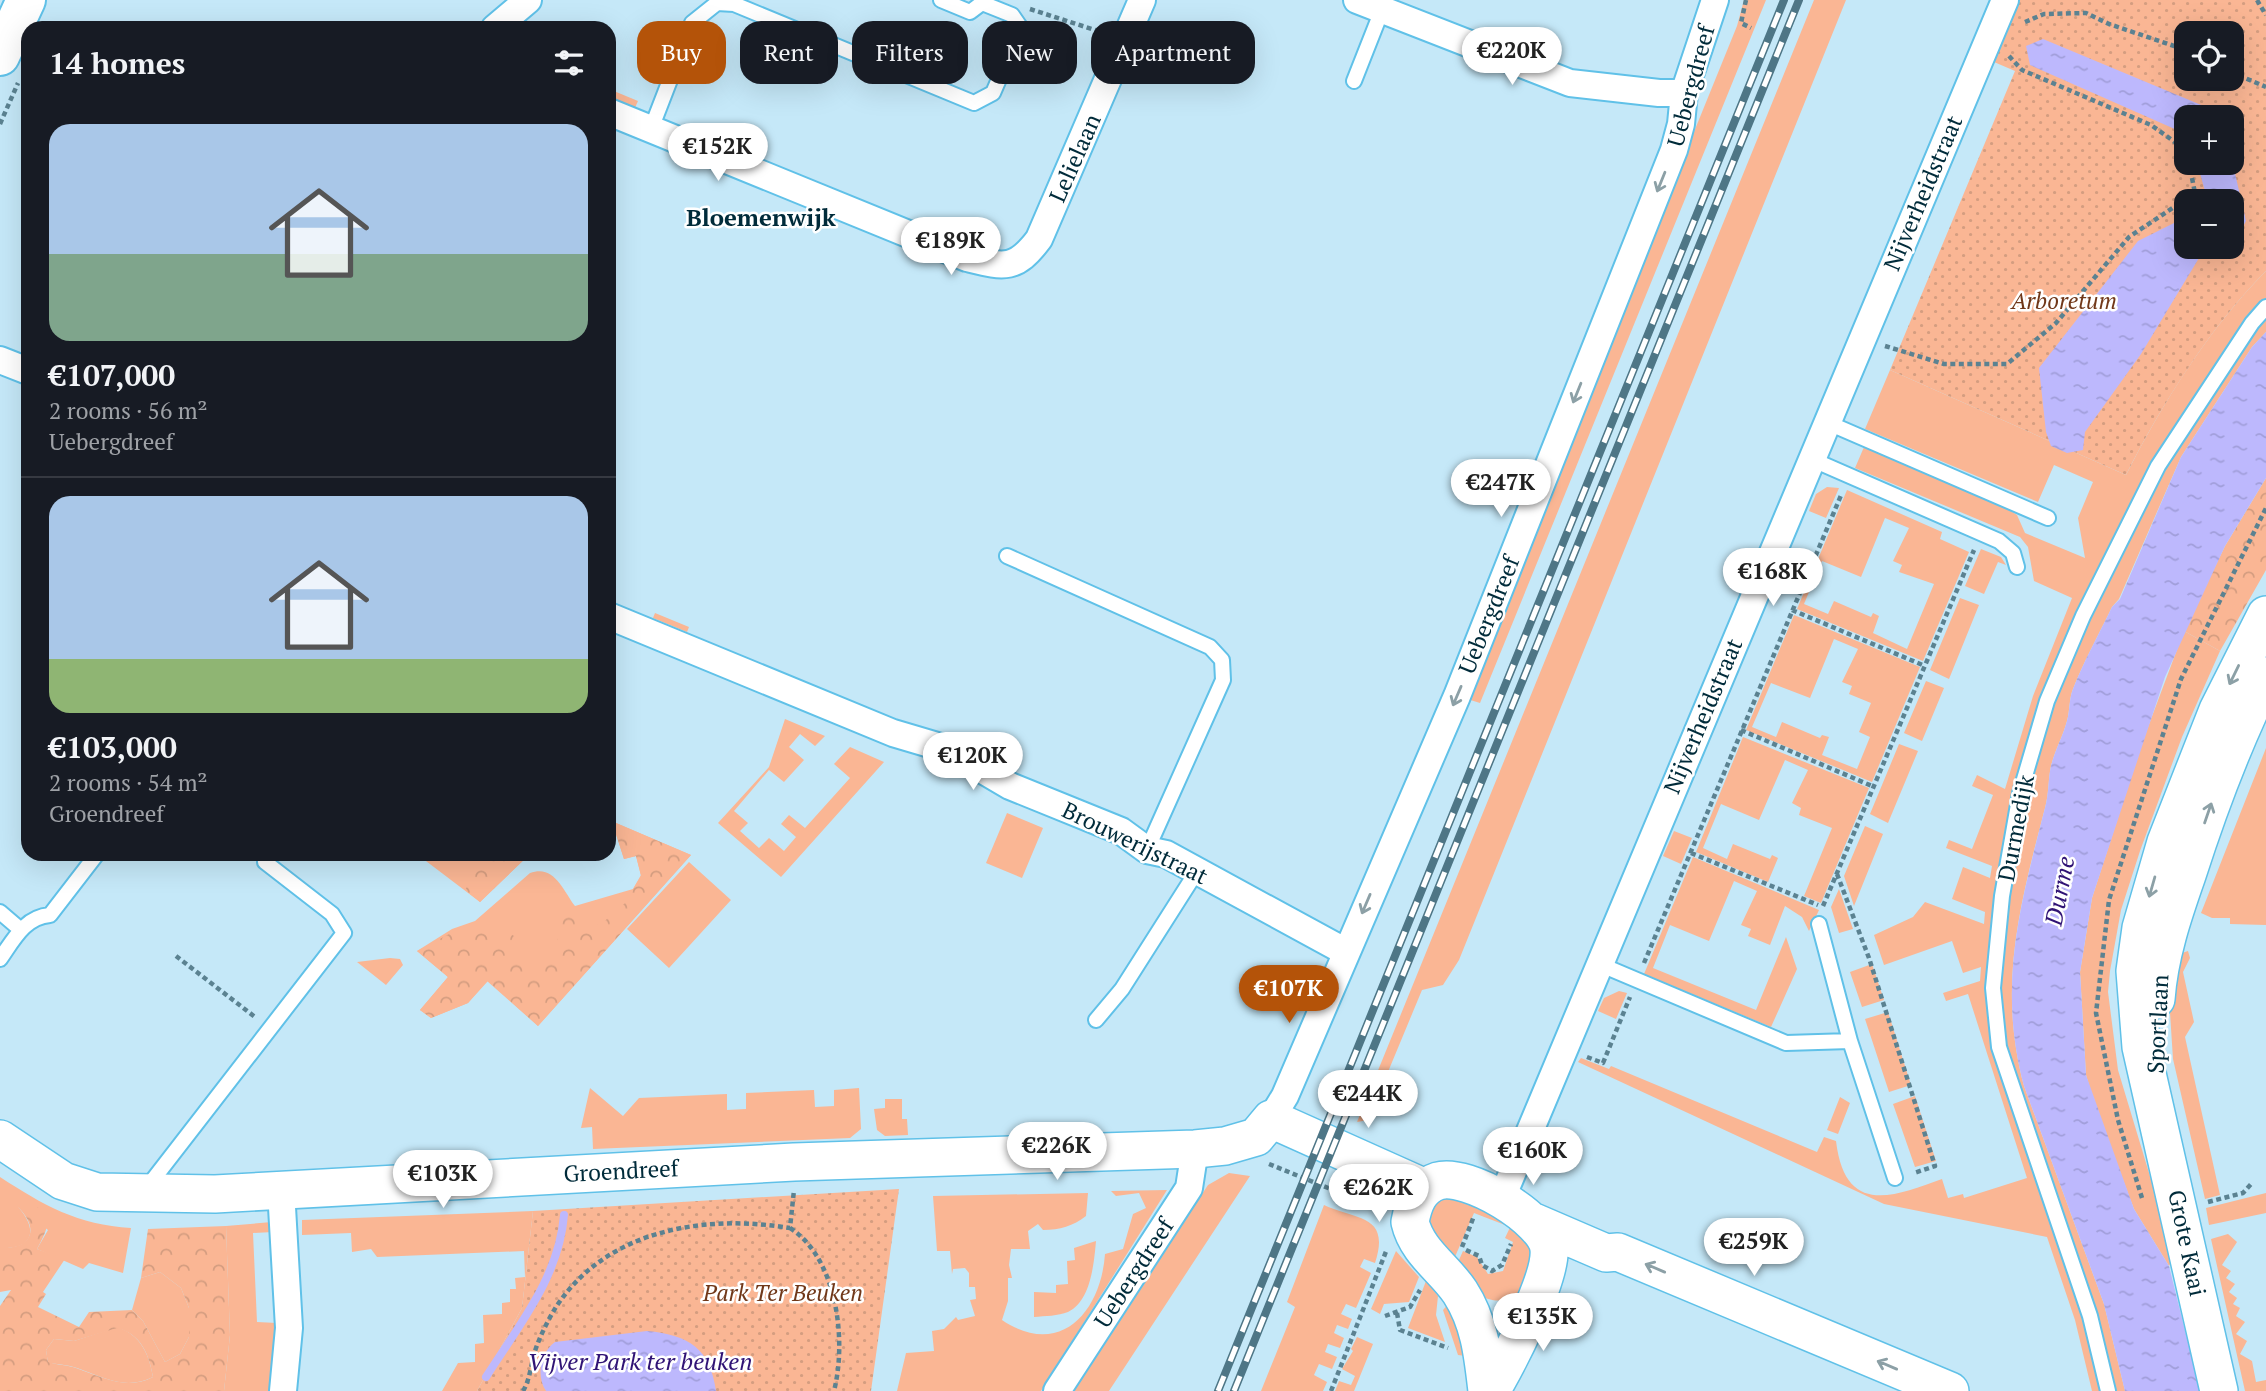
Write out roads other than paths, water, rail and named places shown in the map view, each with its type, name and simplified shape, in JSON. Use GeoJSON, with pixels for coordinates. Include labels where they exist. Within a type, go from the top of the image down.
{"type":"FeatureCollection","features":[{"type":"Feature","properties":{"kind":"main road"},"geometry":{"type":"LineString","coordinates":[[9,68],[26,0]]}},
{"type":"Feature","properties":{"kind":"street"},"geometry":{"type":"LineString","coordinates":[[503,21],[528,0]]}},
{"type":"Feature","properties":{"kind":"street","name":"Lelielaan"},"geometry":{"type":"LineString","coordinates":[[651,129],[967,258],[1002,266],[1024,259],[1039,239],[1142,0]]}},
{"type":"Feature","properties":{"kind":"street"},"geometry":{"type":"LineString","coordinates":[[1357,0],[1570,83],[1659,93],[1684,93]]}},
{"type":"Feature","properties":{"kind":"street","name":"Uebergdreef"},"geometry":{"type":"LineString","coordinates":[[1264,1140],[1457,696],[1674,150],[1681,124],[1684,93],[1715,0]]}},
{"type":"Feature","properties":{"kind":"street","name":"Nijverheidstraat"},"geometry":{"type":"LineString","coordinates":[[1501,1200],[2005,0]]}},
{"type":"Feature","properties":{"kind":"street"},"geometry":{"type":"LineString","coordinates":[[616,115],[651,129]]}},
{"type":"Feature","properties":{"kind":"street"},"geometry":{"type":"LineString","coordinates":[[0,360],[21,368]]}},
{"type":"Feature","properties":{"kind":"street","name":"Sportlaan"},"geometry":{"type":"LineString","coordinates":[[2154,1094],[2140,1035],[2135,971],[2141,928],[2166,842],[2195,766],[2228,687],[2266,615]]}},
{"type":"Feature","properties":{"kind":"street","name":"Brouwerijstraat"},"geometry":{"type":"LineString","coordinates":[[616,620],[893,733],[947,749],[1010,786],[1121,831],[1147,850],[1166,854],[1346,952]]}},
{"type":"Feature","properties":{"kind":"street","name":"Sportlaan"},"geometry":{"type":"LineString","coordinates":[[2154,1094],[2158,979],[2164,949],[2217,786],[2266,676]]}},
{"type":"Feature","properties":{"kind":"street","name":"Grote Kaai"},"geometry":{"type":"LineString","coordinates":[[2154,1094],[2219,1391]]}},
{"type":"Feature","properties":{"kind":"street","name":"Groendreef"},"geometry":{"type":"LineString","coordinates":[[0,1139],[63,1181],[97,1192],[142,1194],[794,1162],[1195,1149],[1264,1140]]}},
{"type":"Feature","properties":{"kind":"street"},"geometry":{"type":"LineString","coordinates":[[1264,1140],[1364,1185],[1419,1197]]}},
{"type":"Feature","properties":{"kind":"street"},"geometry":{"type":"LineString","coordinates":[[1264,1140],[1419,1197]]}},
{"type":"Feature","properties":{"kind":"street","name":"Uebergdreef"},"geometry":{"type":"LineString","coordinates":[[1057,1391],[1189,1188],[1195,1149]]}},
{"type":"Feature","properties":{"kind":"street"},"geometry":{"type":"LineString","coordinates":[[1451,1180],[1475,1185],[1501,1200],[1519,1231],[1547,1240],[1548,1269],[1505,1369],[1489,1391],[1476,1323],[1460,1293],[1447,1254],[1413,1235],[1410,1223],[1419,1197],[1438,1181],[1451,1180]]}},
{"type":"Feature","properties":{"kind":"street"},"geometry":{"type":"LineString","coordinates":[[281,1189],[289,1328],[283,1391]]}},
{"type":"Feature","properties":{"kind":"street"},"geometry":{"type":"LineString","coordinates":[[1519,1231],[1606,1253],[1618,1252],[1950,1391]]}},
{"type":"Feature","properties":{"kind":"street"},"geometry":{"type":"LineString","coordinates":[[1460,1293],[1471,1302],[1511,1308],[1525,1301],[1541,1286]]}},
{"type":"Feature","properties":{"kind":"lane"},"geometry":{"type":"LineString","coordinates":[[651,129],[692,23],[717,3],[734,4],[974,103],[993,93],[1021,28],[1012,15],[982,3],[970,12],[941,0]]}},
{"type":"Feature","properties":{"kind":"lane"},"geometry":{"type":"LineString","coordinates":[[1354,81],[1382,10]]}},
{"type":"Feature","properties":{"kind":"lane","name":"Durmedijk"},"geometry":{"type":"LineString","coordinates":[[2108,1391],[2090,1316],[1999,1047],[1993,988],[2003,897],[2020,793],[2047,701],[2083,616],[2158,466],[2252,323],[2266,307]]}},
{"type":"Feature","properties":{"kind":"lane"},"geometry":{"type":"LineString","coordinates":[[1826,422],[2048,518]]}},
{"type":"Feature","properties":{"kind":"lane"},"geometry":{"type":"LineString","coordinates":[[1811,459],[2000,541],[2013,553],[2017,567]]}},
{"type":"Feature","properties":{"kind":"lane"},"geometry":{"type":"LineString","coordinates":[[1007,556],[1210,648],[1222,660],[1223,680],[1147,850]]}},
{"type":"Feature","properties":{"kind":"lane"},"geometry":{"type":"LineString","coordinates":[[0,958],[20,930],[36,916],[50,915],[91,861]]}},
{"type":"Feature","properties":{"kind":"lane"},"geometry":{"type":"LineString","coordinates":[[142,1194],[344,933],[332,914],[265,861]]}},
{"type":"Feature","properties":{"kind":"lane"},"geometry":{"type":"LineString","coordinates":[[1096,1020],[1122,989],[1197,871]]}},
{"type":"Feature","properties":{"kind":"lane"},"geometry":{"type":"LineString","coordinates":[[0,912],[20,930]]}},
{"type":"Feature","properties":{"kind":"lane"},"geometry":{"type":"LineString","coordinates":[[1819,924],[1850,1041],[1895,1178]]}},
{"type":"Feature","properties":{"kind":"lane"},"geometry":{"type":"LineString","coordinates":[[1600,964],[1786,1043],[1850,1041]]}},
{"type":"Feature","properties":{"kind":"water"},"geometry":{"type":"Polygon","coordinates":[[[2043,39],[2201,105],[2174,105],[2174,129],[2030,65],[2026,46],[2043,39]]]}},
{"type":"Feature","properties":{"kind":"water"},"geometry":{"type":"Polygon","coordinates":[[[2200,175],[2235,175],[2239,189],[2204,189],[2200,175]]]}},
{"type":"Feature","properties":{"kind":"water"},"geometry":{"type":"Polygon","coordinates":[[[2174,223],[2174,259],[2198,259],[2141,354],[2085,432],[2083,450],[2067,453],[2051,446],[2046,432],[2039,368],[2138,241],[2174,223]]]}},
{"type":"Feature","properties":{"kind":"water","name":"Durme"},"geometry":{"type":"Polygon","coordinates":[[[2266,332],[2266,478],[2225,546],[2165,677],[2092,898],[2080,972],[2086,1075],[2134,1209],[2169,1266],[2200,1391],[2125,1391],[2104,1304],[2024,1086],[2012,1014],[2015,946],[2027,879],[2046,803],[2051,766],[2067,721],[2073,689],[2112,607],[2120,599],[2181,457],[2252,347],[2266,332]]]}},
{"type":"Feature","properties":{"kind":"water","name":"Vijver Park ter beuken"},"geometry":{"type":"Polygon","coordinates":[[[647,1331],[675,1336],[695,1347],[709,1364],[716,1391],[546,1391],[541,1379],[541,1365],[546,1352],[555,1342],[647,1331]]]}},
{"type":"Feature","properties":{"kind":"waterway"},"geometry":{"type":"LineString","coordinates":[[486,1377],[546,1280],[561,1238],[564,1215]]}},
{"type":"Feature","properties":{"kind":"railway"},"geometry":{"type":"LineString","coordinates":[[1218,1391],[1784,0]]}},
{"type":"Feature","properties":{"kind":"railway"},"geometry":{"type":"LineString","coordinates":[[1234,1391],[1799,0]]}},
{"type":"Feature","properties":{"kind":"district","name":"Bloemenwijk"},"geometry":{"type":"Point","coordinates":[761,218]}},
{"type":"Feature","properties":{"kind":"park label","name":"Arboretum"},"geometry":{"type":"Point","coordinates":[2064,301]}},
{"type":"Feature","properties":{"kind":"park label","name":"Park Ter Beuken"},"geometry":{"type":"Point","coordinates":[783,1293]}}]}
